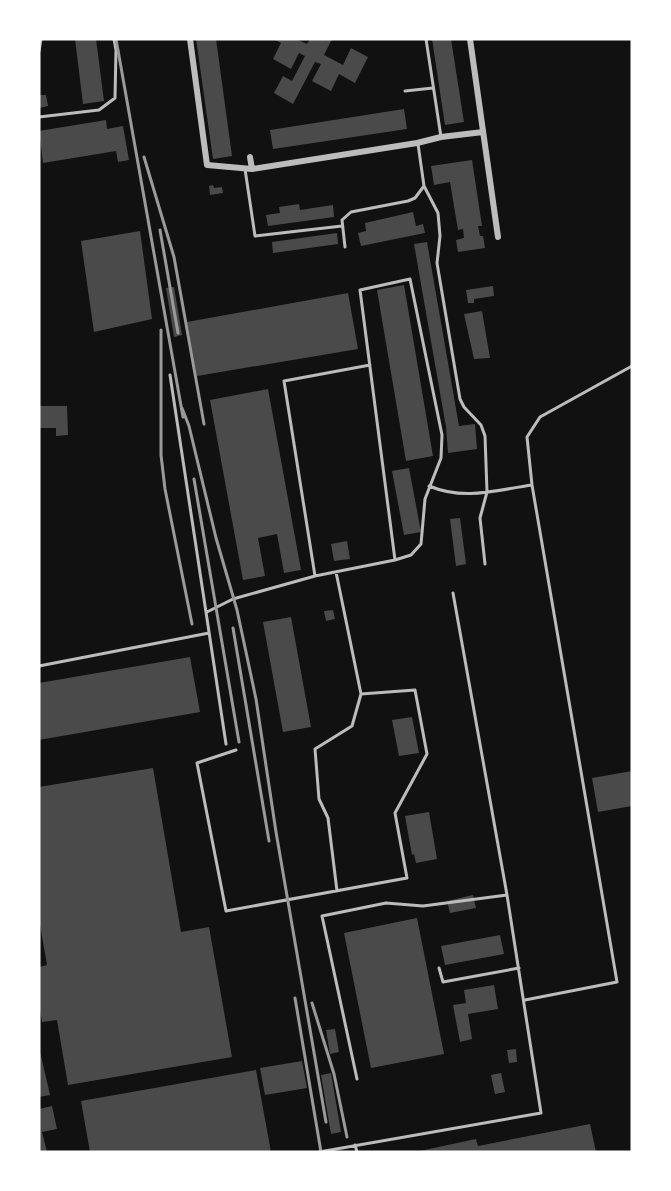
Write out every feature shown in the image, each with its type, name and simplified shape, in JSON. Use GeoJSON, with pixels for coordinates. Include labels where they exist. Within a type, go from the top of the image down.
{"type":"FeatureCollection","features":[{"type":"Feature","properties":{"kind":"street"},"geometry":{"type":"LineString","coordinates":[[190,39],[207,165],[249,169],[483,132]]}},
{"type":"Feature","properties":{"kind":"street"},"geometry":{"type":"LineString","coordinates":[[471,39],[498,237]]}},
{"type":"Feature","properties":{"kind":"street"},"geometry":{"type":"LineString","coordinates":[[249,169],[250,157]]}},
{"type":"Feature","properties":{"kind":"lane"},"geometry":{"type":"LineString","coordinates":[[39,51],[41,39]]}},
{"type":"Feature","properties":{"kind":"lane"},"geometry":{"type":"LineString","coordinates":[[39,117],[99,110],[115,98],[116,50],[114,39]]}},
{"type":"Feature","properties":{"kind":"lane"},"geometry":{"type":"LineString","coordinates":[[426,39],[441,137]]}},
{"type":"Feature","properties":{"kind":"lane"},"geometry":{"type":"LineString","coordinates":[[405,91],[434,88]]}},
{"type":"Feature","properties":{"kind":"lane"},"geometry":{"type":"LineString","coordinates":[[417,143],[424,186],[438,213],[440,237],[437,263],[460,399],[464,407],[481,425],[485,436],[487,492],[480,518],[485,564]]}},
{"type":"Feature","properties":{"kind":"lane"},"geometry":{"type":"LineString","coordinates":[[249,169],[255,236],[342,226]]}},
{"type":"Feature","properties":{"kind":"lane"},"geometry":{"type":"LineString","coordinates":[[345,247],[342,226],[343,217],[348,213],[408,201],[416,198],[424,186]]}},
{"type":"Feature","properties":{"kind":"lane"},"geometry":{"type":"LineString","coordinates":[[207,612],[233,599],[315,576],[395,560],[411,555],[421,544],[425,499],[441,458],[442,435],[410,279],[360,290],[395,560]]}},
{"type":"Feature","properties":{"kind":"lane"},"geometry":{"type":"LineString","coordinates":[[315,576],[284,381],[370,365]]}},
{"type":"Feature","properties":{"kind":"lane"},"geometry":{"type":"LineString","coordinates":[[525,1000],[617,982],[532,485],[527,437],[540,417],[632,366]]}},
{"type":"Feature","properties":{"kind":"lane"},"geometry":{"type":"LineString","coordinates":[[170,375],[226,744]]}},
{"type":"Feature","properties":{"kind":"lane"},"geometry":{"type":"LineString","coordinates":[[429,486],[449,493],[465,495],[532,485]]}},
{"type":"Feature","properties":{"kind":"lane"},"geometry":{"type":"LineString","coordinates":[[336,572],[361,694],[352,726],[315,749],[319,799],[328,818],[337,891]]}},
{"type":"Feature","properties":{"kind":"lane"},"geometry":{"type":"LineString","coordinates":[[319,1152],[541,1113],[525,1000],[453,593]]}},
{"type":"Feature","properties":{"kind":"lane"},"geometry":{"type":"LineString","coordinates":[[39,666],[209,633]]}},
{"type":"Feature","properties":{"kind":"lane"},"geometry":{"type":"LineString","coordinates":[[236,750],[197,763],[226,911],[407,878],[395,813],[427,753],[415,690],[361,694]]}},
{"type":"Feature","properties":{"kind":"lane"},"geometry":{"type":"LineString","coordinates":[[357,1079],[322,916],[386,903],[423,906],[507,895]]}},
{"type":"Feature","properties":{"kind":"lane"},"geometry":{"type":"LineString","coordinates":[[439,968],[443,981],[519,968]]}},
{"type":"Feature","properties":{"kind":"lane"},"geometry":{"type":"LineString","coordinates":[[355,1145],[357,1152]]}},
{"type":"Feature","properties":{"kind":"building"},"geometry":{"type":"Polygon","coordinates":[[[75,39],[96,39],[104,101],[83,104],[75,39]]]}},
{"type":"Feature","properties":{"kind":"building"},"geometry":{"type":"Polygon","coordinates":[[[196,39],[216,39],[232,156],[213,159],[196,39]]]}},
{"type":"Feature","properties":{"kind":"building"},"geometry":{"type":"Polygon","coordinates":[[[274,39],[296,39],[307,44],[310,39],[332,39],[324,55],[343,65],[351,48],[368,57],[355,83],[339,74],[331,91],[312,81],[321,64],[315,62],[293,104],[274,93],[283,76],[292,81],[305,56],[299,53],[291,69],[273,59],[281,43],[274,39]]]}},
{"type":"Feature","properties":{"kind":"building"},"geometry":{"type":"Polygon","coordinates":[[[432,39],[451,39],[464,122],[445,125],[432,39]]]}},
{"type":"Feature","properties":{"kind":"building"},"geometry":{"type":"Polygon","coordinates":[[[39,95],[46,95],[48,106],[39,108],[39,95]]]}},
{"type":"Feature","properties":{"kind":"building"},"geometry":{"type":"Polygon","coordinates":[[[404,109],[407,129],[273,149],[270,130],[404,109]]]}},
{"type":"Feature","properties":{"kind":"building"},"geometry":{"type":"Polygon","coordinates":[[[106,120],[107,129],[123,126],[129,160],[118,162],[116,151],[43,163],[39,131],[106,120]]]}},
{"type":"Feature","properties":{"kind":"building"},"geometry":{"type":"Polygon","coordinates":[[[472,160],[482,226],[478,226],[485,248],[458,252],[456,240],[464,238],[463,229],[458,230],[450,182],[434,185],[431,166],[472,160]]]}},
{"type":"Feature","properties":{"kind":"building"},"geometry":{"type":"Polygon","coordinates":[[[213,185],[214,188],[222,187],[223,193],[210,195],[209,186],[213,185]]]}},
{"type":"Feature","properties":{"kind":"building"},"geometry":{"type":"Polygon","coordinates":[[[299,204],[300,210],[333,205],[334,217],[268,226],[266,215],[280,213],[279,207],[299,204]]]}},
{"type":"Feature","properties":{"kind":"building"},"geometry":{"type":"Polygon","coordinates":[[[413,212],[416,226],[423,224],[425,233],[361,246],[358,233],[366,231],[365,223],[413,212]]]}},
{"type":"Feature","properties":{"kind":"building"},"geometry":{"type":"Polygon","coordinates":[[[140,231],[152,319],[94,332],[81,241],[140,231]]]}},
{"type":"Feature","properties":{"kind":"building"},"geometry":{"type":"Polygon","coordinates":[[[337,233],[338,244],[273,253],[272,242],[337,233]]]}},
{"type":"Feature","properties":{"kind":"building"},"geometry":{"type":"Polygon","coordinates":[[[427,242],[459,426],[475,424],[477,449],[448,453],[446,427],[414,244],[427,242]]]}},
{"type":"Feature","properties":{"kind":"building"},"geometry":{"type":"Polygon","coordinates":[[[404,285],[433,456],[406,461],[377,290],[404,285]]]}},
{"type":"Feature","properties":{"kind":"building"},"geometry":{"type":"Polygon","coordinates":[[[493,286],[494,296],[474,299],[474,303],[468,303],[466,290],[493,286]]]}},
{"type":"Feature","properties":{"kind":"building"},"geometry":{"type":"Polygon","coordinates":[[[174,287],[182,335],[174,337],[166,288],[174,287]]]}},
{"type":"Feature","properties":{"kind":"building"},"geometry":{"type":"Polygon","coordinates":[[[348,293],[358,349],[197,376],[187,322],[348,293]]]}},
{"type":"Feature","properties":{"kind":"building"},"geometry":{"type":"Polygon","coordinates":[[[482,311],[490,358],[474,359],[464,314],[482,311]]]}},
{"type":"Feature","properties":{"kind":"building"},"geometry":{"type":"Polygon","coordinates":[[[268,389],[301,570],[284,573],[277,534],[258,538],[265,576],[243,580],[210,400],[268,389]]]}},
{"type":"Feature","properties":{"kind":"building"},"geometry":{"type":"Polygon","coordinates":[[[39,406],[67,406],[68,435],[56,436],[56,428],[39,428],[39,406]]]}},
{"type":"Feature","properties":{"kind":"building"},"geometry":{"type":"Polygon","coordinates":[[[409,468],[421,532],[404,535],[392,471],[409,468]]]}},
{"type":"Feature","properties":{"kind":"building"},"geometry":{"type":"Polygon","coordinates":[[[460,518],[466,564],[456,566],[450,519],[460,518]]]}},
{"type":"Feature","properties":{"kind":"building"},"geometry":{"type":"Polygon","coordinates":[[[347,541],[350,559],[334,561],[331,544],[347,541]]]}},
{"type":"Feature","properties":{"kind":"building"},"geometry":{"type":"Polygon","coordinates":[[[333,610],[335,619],[326,621],[324,611],[333,610]]]}},
{"type":"Feature","properties":{"kind":"building"},"geometry":{"type":"Polygon","coordinates":[[[291,617],[311,727],[283,732],[263,622],[291,617]]]}},
{"type":"Feature","properties":{"kind":"building"},"geometry":{"type":"Polygon","coordinates":[[[190,657],[200,712],[39,740],[39,683],[190,657]]]}},
{"type":"Feature","properties":{"kind":"building"},"geometry":{"type":"Polygon","coordinates":[[[412,717],[419,753],[399,756],[392,720],[412,717]]]}},
{"type":"Feature","properties":{"kind":"building"},"geometry":{"type":"Polygon","coordinates":[[[153,768],[181,932],[209,927],[232,1057],[68,1085],[57,1020],[42,1022],[39,1004],[39,967],[47,965],[39,919],[39,787],[153,768]]]}},
{"type":"Feature","properties":{"kind":"building"},"geometry":{"type":"Polygon","coordinates":[[[632,771],[632,806],[598,812],[592,778],[632,771]]]}},
{"type":"Feature","properties":{"kind":"building"},"geometry":{"type":"Polygon","coordinates":[[[429,812],[437,859],[416,863],[414,854],[412,855],[405,816],[429,812]]]}},
{"type":"Feature","properties":{"kind":"building"},"geometry":{"type":"Polygon","coordinates":[[[473,895],[476,908],[450,913],[447,901],[473,895]]]}},
{"type":"Feature","properties":{"kind":"building"},"geometry":{"type":"Polygon","coordinates":[[[417,918],[444,1054],[371,1068],[344,933],[417,918]]]}},
{"type":"Feature","properties":{"kind":"building"},"geometry":{"type":"Polygon","coordinates":[[[500,935],[504,954],[445,965],[441,946],[500,935]]]}},
{"type":"Feature","properties":{"kind":"building"},"geometry":{"type":"Polygon","coordinates":[[[494,985],[498,1009],[468,1014],[472,1039],[460,1042],[453,1005],[466,1003],[464,990],[494,985]]]}},
{"type":"Feature","properties":{"kind":"building"},"geometry":{"type":"Polygon","coordinates":[[[335,1029],[339,1052],[330,1054],[326,1030],[335,1029]]]}},
{"type":"Feature","properties":{"kind":"building"},"geometry":{"type":"Polygon","coordinates":[[[39,1047],[50,1095],[39,1097],[39,1047]]]}},
{"type":"Feature","properties":{"kind":"building"},"geometry":{"type":"Polygon","coordinates":[[[516,1049],[517,1062],[509,1063],[507,1050],[516,1049]]]}},
{"type":"Feature","properties":{"kind":"building"},"geometry":{"type":"Polygon","coordinates":[[[302,1061],[307,1088],[265,1095],[260,1068],[302,1061]]]}},
{"type":"Feature","properties":{"kind":"building"},"geometry":{"type":"Polygon","coordinates":[[[256,1070],[271,1152],[90,1152],[81,1101],[256,1070]]]}},
{"type":"Feature","properties":{"kind":"building"},"geometry":{"type":"Polygon","coordinates":[[[331,1073],[341,1132],[331,1134],[321,1075],[331,1073]]]}},
{"type":"Feature","properties":{"kind":"building"},"geometry":{"type":"Polygon","coordinates":[[[501,1073],[505,1092],[495,1094],[491,1075],[501,1073]]]}},
{"type":"Feature","properties":{"kind":"building"},"geometry":{"type":"Polygon","coordinates":[[[52,1106],[57,1129],[42,1132],[47,1152],[39,1152],[39,1109],[52,1106]]]}},
{"type":"Feature","properties":{"kind":"building"},"geometry":{"type":"Polygon","coordinates":[[[590,1124],[596,1152],[415,1152],[476,1139],[478,1146],[590,1124]]]}},
{"type":"Feature","properties":{"kind":"railway"},"geometry":{"type":"LineString","coordinates":[[116,39],[183,417]]}},
{"type":"Feature","properties":{"kind":"railway"},"geometry":{"type":"LineString","coordinates":[[144,157],[174,257],[204,424]]}},
{"type":"Feature","properties":{"kind":"railway"},"geometry":{"type":"LineString","coordinates":[[160,230],[178,333]]}},
{"type":"Feature","properties":{"kind":"railway"},"geometry":{"type":"LineString","coordinates":[[161,330],[161,455],[165,489],[192,624]]}},
{"type":"Feature","properties":{"kind":"railway"},"geometry":{"type":"LineString","coordinates":[[182,408],[189,426],[216,538],[237,610],[256,699],[276,832],[326,1122]]}},
{"type":"Feature","properties":{"kind":"railway"},"geometry":{"type":"LineString","coordinates":[[194,479],[239,742]]}},
{"type":"Feature","properties":{"kind":"railway"},"geometry":{"type":"LineString","coordinates":[[233,628],[269,841]]}},
{"type":"Feature","properties":{"kind":"railway"},"geometry":{"type":"LineString","coordinates":[[295,998],[321,1152]]}},
{"type":"Feature","properties":{"kind":"railway"},"geometry":{"type":"LineString","coordinates":[[312,1003],[334,1074],[347,1137]]}}]}
